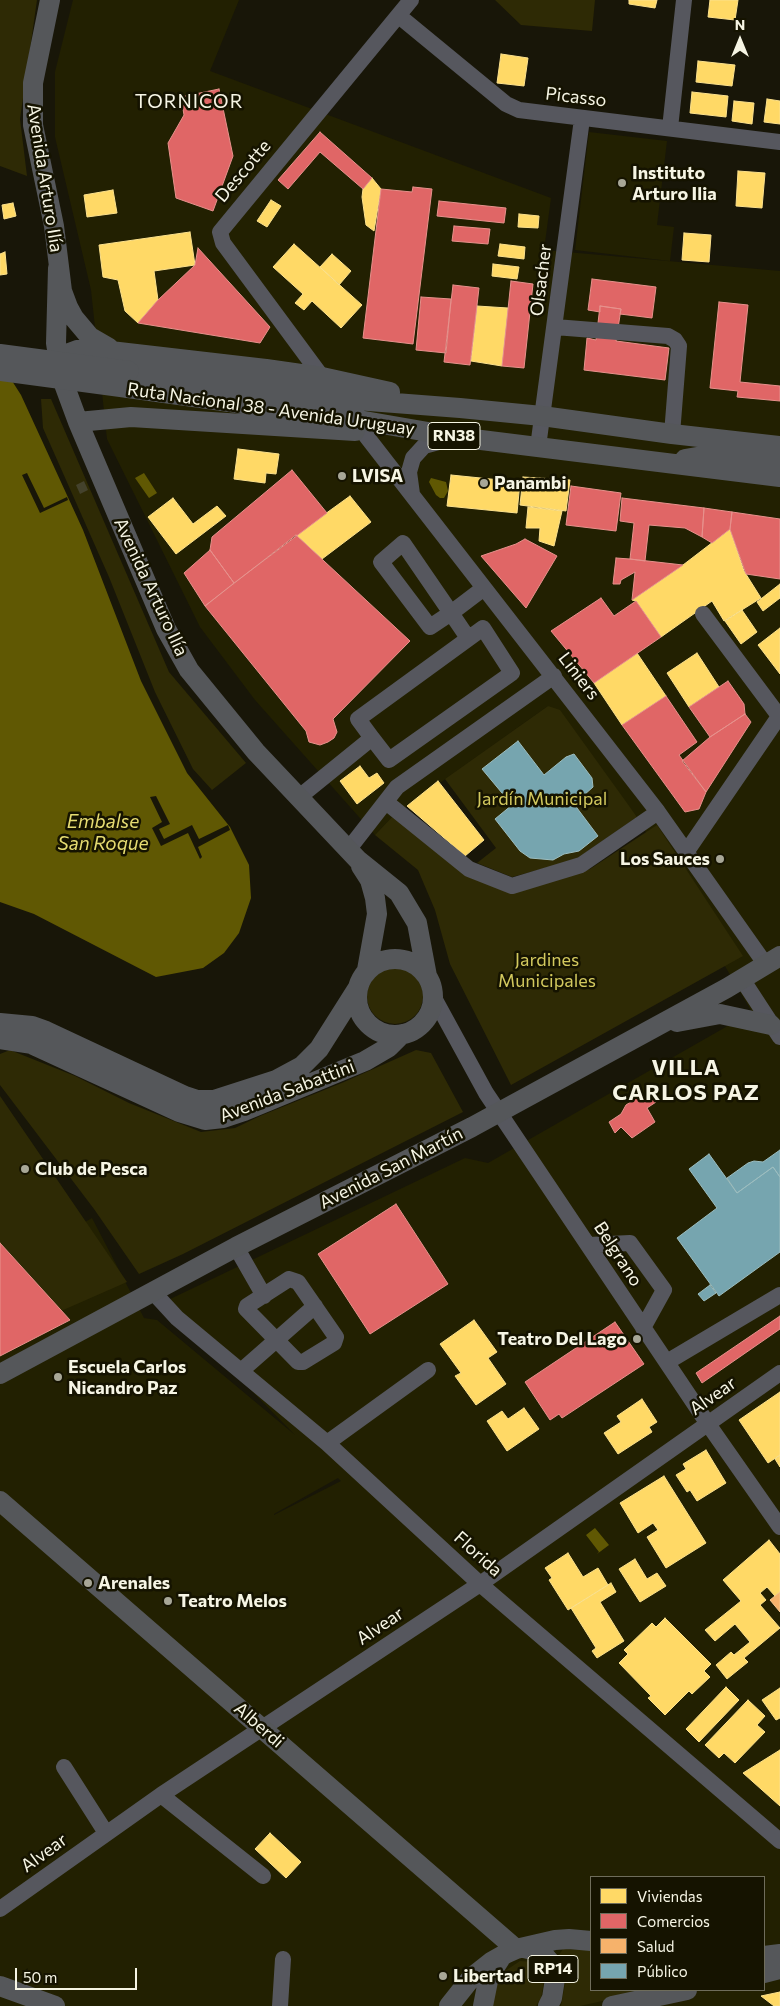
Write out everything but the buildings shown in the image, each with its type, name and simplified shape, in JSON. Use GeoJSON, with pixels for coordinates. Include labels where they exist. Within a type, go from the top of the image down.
{"type":"FeatureCollection","features":[{"type":"Feature","properties":{"kind":"main road","name":"Avenida Arturo Ilía"},"geometry":{"type":"LineString","coordinates":[[50,0],[36,63],[31,106],[35,139],[54,226],[58,268]]}},
{"type":"Feature","properties":{"kind":"main road"},"geometry":{"type":"LineString","coordinates":[[58,268],[56,342],[59,365]]}},
{"type":"Feature","properties":{"kind":"main road"},"geometry":{"type":"LineString","coordinates":[[58,268],[68,307],[74,318],[90,337],[109,348],[131,370]]}},
{"type":"Feature","properties":{"kind":"main road"},"geometry":{"type":"LineString","coordinates":[[59,365],[63,357],[77,350],[93,349],[131,370],[322,377],[460,408]]}},
{"type":"Feature","properties":{"kind":"main road","name":"Ruta Nacional 38 - Avenida Uruguay"},"geometry":{"type":"LineString","coordinates":[[0,354],[343,399],[542,416],[672,434],[780,446]]}},
{"type":"Feature","properties":{"kind":"main road","name":"Avenida Arturo Ilía"},"geometry":{"type":"LineString","coordinates":[[59,365],[78,422],[166,629],[189,670],[256,752],[353,855]]}},
{"type":"Feature","properties":{"kind":"main road","name":"Ruta Nacional 38 - Avenida Uruguay"},"geometry":{"type":"LineString","coordinates":[[0,371],[131,370],[358,425],[780,477]]}},
{"type":"Feature","properties":{"kind":"main road"},"geometry":{"type":"LineString","coordinates":[[78,422],[131,418],[358,425]]}},
{"type":"Feature","properties":{"kind":"main road"},"geometry":{"type":"LineString","coordinates":[[668,463],[714,454],[780,463]]}},
{"type":"Feature","properties":{"kind":"main road"},"geometry":{"type":"LineString","coordinates":[[353,855],[370,880],[377,914],[367,970]]}},
{"type":"Feature","properties":{"kind":"main road"},"geometry":{"type":"LineString","coordinates":[[353,855],[399,893],[409,908],[417,923],[427,976],[433,996],[428,1016],[412,1031],[402,1034],[389,1034],[378,1030],[368,1023],[360,1013],[357,989],[367,970],[376,963],[398,958],[419,967],[427,976]]}},
{"type":"Feature","properties":{"kind":"main road","name":"Avenida San Martín"},"geometry":{"type":"LineString","coordinates":[[0,1374],[236,1247],[498,1112],[742,979],[773,960]]}},
{"type":"Feature","properties":{"kind":"main road","name":"Avenida Sabattini"},"geometry":{"type":"LineString","coordinates":[[0,1023],[32,1026],[46,1031],[185,1096],[197,1100],[214,1100],[276,1080],[302,1066],[319,1049],[357,989]]}},
{"type":"Feature","properties":{"kind":"main road"},"geometry":{"type":"LineString","coordinates":[[655,1026],[720,1014],[776,1031]]}},
{"type":"Feature","properties":{"kind":"main road","name":"Avenida Sabattini"},"geometry":{"type":"LineString","coordinates":[[0,1039],[31,1044],[179,1112],[206,1120],[223,1118],[244,1111],[365,1061],[389,1047],[402,1034]]}},
{"type":"Feature","properties":{"kind":"main road","name":"Alberdi"},"geometry":{"type":"LineString","coordinates":[[0,1501],[516,1950]]}},
{"type":"Feature","properties":{"kind":"main road","name":"RP14"},"geometry":{"type":"LineString","coordinates":[[449,2006],[472,1977],[490,1962],[516,1950],[568,1939],[590,1941]]}},
{"type":"Feature","properties":{"kind":"main road","name":"RP14"},"geometry":{"type":"LineString","coordinates":[[483,2006],[489,1976],[498,1960],[516,1950],[540,1952],[550,1962],[554,1988],[548,2006]]}},
{"type":"Feature","properties":{"kind":"main road"},"geometry":{"type":"LineString","coordinates":[[765,1956],[780,1954]]}},
{"type":"Feature","properties":{"kind":"main road"},"geometry":{"type":"LineString","coordinates":[[765,1973],[780,1969]]}},
{"type":"Feature","properties":{"kind":"main road"},"geometry":{"type":"LineString","coordinates":[[0,1986],[51,2005]]}},
{"type":"Feature","properties":{"kind":"main road"},"geometry":{"type":"LineString","coordinates":[[612,2006],[682,1991]]}},
{"type":"Feature","properties":{"kind":"street","name":"Descotte"},"geometry":{"type":"LineString","coordinates":[[322,377],[223,243],[220,232],[411,0]]}},
{"type":"Feature","properties":{"kind":"street"},"geometry":{"type":"LineString","coordinates":[[670,128],[684,0]]}},
{"type":"Feature","properties":{"kind":"street","name":"Picasso"},"geometry":{"type":"LineString","coordinates":[[399,16],[506,104],[519,110],[780,142]]}},
{"type":"Feature","properties":{"kind":"street","name":"Olsacher"},"geometry":{"type":"LineString","coordinates":[[538,447],[582,119]]}},
{"type":"Feature","properties":{"kind":"street"},"geometry":{"type":"LineString","coordinates":[[555,327],[668,336],[675,340],[679,346],[672,434]]}},
{"type":"Feature","properties":{"kind":"street","name":"Liniers"},"geometry":{"type":"LineString","coordinates":[[358,425],[773,960]]}},
{"type":"Feature","properties":{"kind":"street"},"geometry":{"type":"LineString","coordinates":[[412,496],[409,472],[413,458],[424,446],[457,437]]}},
{"type":"Feature","properties":{"kind":"street"},"geometry":{"type":"LineString","coordinates":[[468,638],[451,613],[403,542],[381,562],[430,627],[451,613],[484,588]]}},
{"type":"Feature","properties":{"kind":"street"},"geometry":{"type":"LineString","coordinates":[[687,851],[780,716],[703,614]]}},
{"type":"Feature","properties":{"kind":"street"},"geometry":{"type":"LineString","coordinates":[[483,628],[512,673],[389,760],[372,738],[358,719],[483,628]]}},
{"type":"Feature","properties":{"kind":"street"},"geometry":{"type":"LineString","coordinates":[[353,855],[397,787],[554,676]]}},
{"type":"Feature","properties":{"kind":"street"},"geometry":{"type":"LineString","coordinates":[[298,798],[372,738]]}},
{"type":"Feature","properties":{"kind":"street"},"geometry":{"type":"LineString","coordinates":[[386,802],[469,869],[512,886],[581,865],[658,812]]}},
{"type":"Feature","properties":{"kind":"street"},"geometry":{"type":"LineString","coordinates":[[742,979],[776,1031]]}},
{"type":"Feature","properties":{"kind":"street","name":"Belgrano"},"geometry":{"type":"LineString","coordinates":[[433,996],[498,1112],[780,1528]]}},
{"type":"Feature","properties":{"kind":"street"},"geometry":{"type":"LineString","coordinates":[[589,1245],[630,1243],[664,1290],[643,1328]]}},
{"type":"Feature","properties":{"kind":"street"},"geometry":{"type":"LineString","coordinates":[[236,1247],[264,1296]]}},
{"type":"Feature","properties":{"kind":"street"},"geometry":{"type":"LineString","coordinates":[[289,1279],[294,1279],[298,1282],[315,1306],[336,1337],[334,1343],[303,1362],[299,1362],[247,1311],[247,1306],[289,1279]]}},
{"type":"Feature","properties":{"kind":"street","name":"Florida"},"geometry":{"type":"LineString","coordinates":[[154,1292],[176,1318],[327,1443],[480,1584],[780,1841]]}},
{"type":"Feature","properties":{"kind":"street"},"geometry":{"type":"LineString","coordinates":[[667,1362],[780,1295]]}},
{"type":"Feature","properties":{"kind":"street"},"geometry":{"type":"LineString","coordinates":[[240,1371],[315,1306]]}},
{"type":"Feature","properties":{"kind":"street"},"geometry":{"type":"LineString","coordinates":[[327,1443],[428,1370]]}},
{"type":"Feature","properties":{"kind":"street","name":"Alvear"},"geometry":{"type":"LineString","coordinates":[[0,1910],[161,1795],[480,1584],[780,1374]]}},
{"type":"Feature","properties":{"kind":"street"},"geometry":{"type":"LineString","coordinates":[[64,1767],[106,1833]]}},
{"type":"Feature","properties":{"kind":"street"},"geometry":{"type":"LineString","coordinates":[[161,1795],[263,1876]]}},
{"type":"Feature","properties":{"kind":"street"},"geometry":{"type":"LineString","coordinates":[[280,2006],[283,1960]]}},
{"type":"Feature","properties":{"kind":"shaded area"},"geometry":{"type":"Polygon","coordinates":[[[73,0],[239,0],[210,71],[551,198],[544,250],[780,271],[780,2006],[0,2006],[0,1243],[17,1262],[92,1218],[144,1318],[157,1320],[295,1435],[164,1302],[465,1158],[488,1163],[752,1012],[637,817],[548,706],[392,817],[375,835],[255,700],[200,627],[107,439],[91,290],[55,137],[55,72],[73,0]],[[338,1478],[274,1515],[341,1481],[338,1478]]]}},
{"type":"Feature","properties":{"kind":"shaded area","name":"Instituto Arturo Ilia"},"geometry":{"type":"Polygon","coordinates":[[[589,132],[667,141],[657,225],[674,227],[670,261],[575,250],[589,132]]]}},
{"type":"Feature","properties":{"kind":"green space"},"geometry":{"type":"Polygon","coordinates":[[[0,0],[37,0],[20,119],[27,176],[0,166],[0,0]]]}},
{"type":"Feature","properties":{"kind":"green space"},"geometry":{"type":"Polygon","coordinates":[[[495,0],[595,0],[592,31],[521,25],[495,0]]]}},
{"type":"Feature","properties":{"kind":"green space"},"geometry":{"type":"Polygon","coordinates":[[[41,399],[51,399],[169,672],[246,763],[212,790],[193,769],[155,692],[109,577],[43,428],[41,399]]]}},
{"type":"Feature","properties":{"kind":"green space","name":"Jardín Municipal"},"geometry":{"type":"Polygon","coordinates":[[[548,706],[560,710],[637,817],[575,860],[512,877],[477,863],[496,848],[445,779],[548,706]]]}},
{"type":"Feature","properties":{"kind":"green space","name":"Jardines Municipales"},"geometry":{"type":"Polygon","coordinates":[[[392,817],[513,893],[590,869],[657,825],[743,956],[511,1085],[450,964],[435,910],[418,870],[375,835],[392,817]]]}},
{"type":"Feature","properties":{"kind":"green space"},"geometry":{"type":"Polygon","coordinates":[[[395,968],[406,970],[415,976],[421,985],[423,996],[421,1007],[415,1016],[406,1022],[395,1024],[384,1022],[375,1016],[369,1007],[367,996],[369,985],[375,976],[384,970],[395,968]]]}},
{"type":"Feature","properties":{"kind":"green space"},"geometry":{"type":"Polygon","coordinates":[[[10,1050],[75,1076],[129,1103],[201,1132],[235,1128],[416,1050],[431,1053],[463,1112],[183,1254],[139,1274],[94,1209],[0,1085],[0,1054],[10,1050]]]}},
{"type":"Feature","properties":{"kind":"green space","name":"Club de Pesca"},"geometry":{"type":"Polygon","coordinates":[[[0,1096],[127,1282],[61,1311],[0,1243],[0,1096]]]}},
{"type":"Feature","properties":{"kind":"green space"},"geometry":{"type":"Polygon","coordinates":[[[563,1949],[590,1950],[590,1991],[648,1991],[580,2006],[561,2006],[566,1979],[565,1969],[559,1955],[563,1949]]]}},
{"type":"Feature","properties":{"kind":"green space"},"geometry":{"type":"Polygon","coordinates":[[[520,1961],[534,1962],[540,1966],[544,1981],[541,1998],[536,2006],[492,2006],[494,1992],[505,1971],[520,1961]]]}},
{"type":"Feature","properties":{"kind":"water","name":"Embalse San Roque"},"geometry":{"type":"Polygon","coordinates":[[[0,362],[21,395],[83,530],[141,681],[187,773],[230,827],[249,865],[251,898],[239,933],[224,953],[203,968],[156,977],[34,914],[0,902],[0,362]]]}},
{"type":"Feature","properties":{"kind":"water"},"geometry":{"type":"Polygon","coordinates":[[[144,473],[157,493],[149,498],[135,478],[144,473]]]}},
{"type":"Feature","properties":{"kind":"water"},"geometry":{"type":"Polygon","coordinates":[[[431,478],[446,482],[448,491],[444,498],[436,495],[429,482],[431,478]]]}},
{"type":"Feature","properties":{"kind":"water"},"geometry":{"type":"Polygon","coordinates":[[[595,1528],[609,1545],[597,1554],[599,1552],[586,1535],[595,1528]]]}},
{"type":"Feature","properties":{"kind":"pier"},"geometry":{"type":"Polygon","coordinates":[[[27,473],[44,508],[67,497],[68,500],[40,513],[22,475],[27,473]]]}},
{"type":"Feature","properties":{"kind":"pier"},"geometry":{"type":"Polygon","coordinates":[[[156,796],[170,824],[159,829],[164,839],[192,825],[199,839],[228,825],[230,830],[198,847],[202,857],[200,859],[188,833],[161,846],[152,828],[162,822],[150,797],[156,796]]]}},
{"type":"Feature","properties":{"kind":"place","name":"Instituto Arturo Ilia"},"geometry":{"type":"Point","coordinates":[622,183]}},
{"type":"Feature","properties":{"kind":"place","name":"LVISA"},"geometry":{"type":"Point","coordinates":[342,476]}},
{"type":"Feature","properties":{"kind":"place","name":"Panambi"},"geometry":{"type":"Point","coordinates":[484,483]}},
{"type":"Feature","properties":{"kind":"place","name":"Los Sauces"},"geometry":{"type":"Point","coordinates":[720,859]}},
{"type":"Feature","properties":{"kind":"place","name":"Club de Pesca"},"geometry":{"type":"Point","coordinates":[25,1169]}},
{"type":"Feature","properties":{"kind":"place","name":"Teatro Del Lago"},"geometry":{"type":"Point","coordinates":[637,1339]}},
{"type":"Feature","properties":{"kind":"place","name":"Escuela Carlos Nicandro Paz"},"geometry":{"type":"Point","coordinates":[58,1377]}},
{"type":"Feature","properties":{"kind":"place","name":"Arenales"},"geometry":{"type":"Point","coordinates":[88,1583]}},
{"type":"Feature","properties":{"kind":"place","name":"Teatro Melos"},"geometry":{"type":"Point","coordinates":[168,1601]}},
{"type":"Feature","properties":{"kind":"place","name":"Libertad"},"geometry":{"type":"Point","coordinates":[443,1976]}},
{"type":"Feature","properties":{"kind":"district","name":"TORNICOR"},"geometry":{"type":"Point","coordinates":[189,102]}},
{"type":"Feature","properties":{"kind":"district","name":"VILLA CARLOS PAZ"},"geometry":{"type":"Point","coordinates":[686,1080]}}]}
